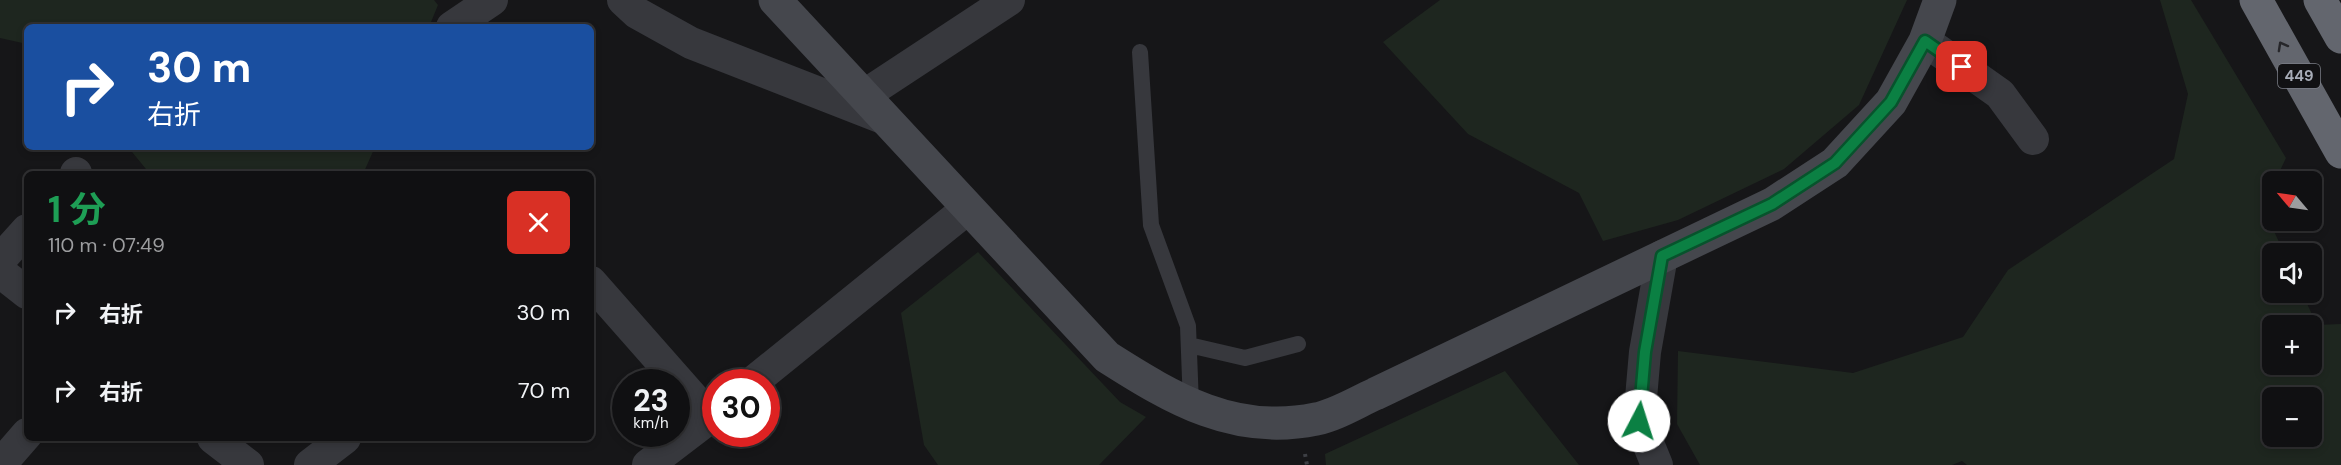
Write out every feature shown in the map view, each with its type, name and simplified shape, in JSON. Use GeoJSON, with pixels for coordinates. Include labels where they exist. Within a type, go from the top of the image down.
{"type":"FeatureCollection","features":[{"type":"Feature","properties":{"kind":"highway","name":"449"},"geometry":{"type":"LineString","coordinates":[[2256,0],[2341,152]]}},
{"type":"Feature","properties":{"kind":"highway"},"geometry":{"type":"LineString","coordinates":[[2320,0],[2341,37]]}},
{"type":"Feature","properties":{"kind":"street"},"geometry":{"type":"LineString","coordinates":[[456,24],[492,0]]}},
{"type":"Feature","properties":{"kind":"street"},"geometry":{"type":"LineString","coordinates":[[623,0],[638,13],[691,43],[873,107]]}},
{"type":"Feature","properties":{"kind":"street"},"geometry":{"type":"LineString","coordinates":[[775,0],[1107,357],[1160,391],[1191,405],[1205,411],[1262,424],[1318,419],[1375,394],[1772,204],[1835,163],[1891,102],[1925,41],[1940,0]]}},
{"type":"Feature","properties":{"kind":"street"},"geometry":{"type":"LineString","coordinates":[[873,107],[1009,0]]}},
{"type":"Feature","properties":{"kind":"street"},"geometry":{"type":"LineString","coordinates":[[1925,41],[2000,94],[2033,139]]}},
{"type":"Feature","properties":{"kind":"street"},"geometry":{"type":"LineString","coordinates":[[769,369],[967,209]]}},
{"type":"Feature","properties":{"kind":"street"},"geometry":{"type":"LineString","coordinates":[[0,260],[24,233]]}},
{"type":"Feature","properties":{"kind":"street"},"geometry":{"type":"LineString","coordinates":[[1657,465],[1639,421],[1645,352],[1662,256]]}},
{"type":"Feature","properties":{"kind":"street"},"geometry":{"type":"LineString","coordinates":[[0,272],[24,291]]}},
{"type":"Feature","properties":{"kind":"street"},"geometry":{"type":"LineString","coordinates":[[594,285],[702,403]]}},
{"type":"Feature","properties":{"kind":"street"},"geometry":{"type":"LineString","coordinates":[[648,465],[702,423]]}},
{"type":"Feature","properties":{"kind":"street"},"geometry":{"type":"LineString","coordinates":[[0,465],[24,437]]}},
{"type":"Feature","properties":{"kind":"street"},"geometry":{"type":"LineString","coordinates":[[217,441],[248,465]]}},
{"type":"Feature","properties":{"kind":"street"},"geometry":{"type":"LineString","coordinates":[[310,465],[341,441]]}},
{"type":"Feature","properties":{"kind":"lane"},"geometry":{"type":"LineString","coordinates":[[1140,52],[1150,225],[1188,326],[1191,405]]}},
{"type":"Feature","properties":{"kind":"lane"},"geometry":{"type":"LineString","coordinates":[[1189,345],[1245,358],[1298,344]]}},
{"type":"Feature","properties":{"kind":"shaded area"},"geometry":{"type":"Polygon","coordinates":[[[0,0],[434,0],[438,5],[430,24],[24,24],[24,43],[0,38],[0,0]]]}},
{"type":"Feature","properties":{"kind":"shaded area"},"geometry":{"type":"Polygon","coordinates":[[[1440,0],[1907,0],[1859,105],[1784,169],[1678,220],[1603,241],[1579,193],[1468,134],[1383,42],[1440,0]]]}},
{"type":"Feature","properties":{"kind":"shaded area"},"geometry":{"type":"Polygon","coordinates":[[[2160,0],[2191,0],[2286,158],[2280,171],[2262,171],[2262,231],[2274,231],[2279,243],[2262,243],[2262,303],[2307,303],[2312,315],[2262,315],[2262,375],[2322,375],[2322,325],[2341,324],[2341,465],[1967,465],[1962,461],[1952,465],[1700,465],[1677,424],[1678,351],[1853,373],[1963,337],[2008,270],[2174,159],[2188,94],[2160,0]]]}},
{"type":"Feature","properties":{"kind":"shaded area"},"geometry":{"type":"Polygon","coordinates":[[[130,150],[374,150],[364,171],[148,171],[130,150]]]}},
{"type":"Feature","properties":{"kind":"shaded area"},"geometry":{"type":"Polygon","coordinates":[[[978,252],[1120,402],[1146,417],[1099,465],[938,465],[924,445],[901,313],[978,252]]]}},
{"type":"Feature","properties":{"kind":"shaded area"},"geometry":{"type":"Polygon","coordinates":[[[1505,371],[1579,465],[1326,465],[1325,454],[1505,371]]]}},
{"type":"Feature","properties":{"kind":"route"},"geometry":{"type":"LineString","coordinates":[[1639,421],[1645,352],[1662,256],[1772,204],[1835,163],[1891,102],[1925,41],[1962,67]]}}]}
